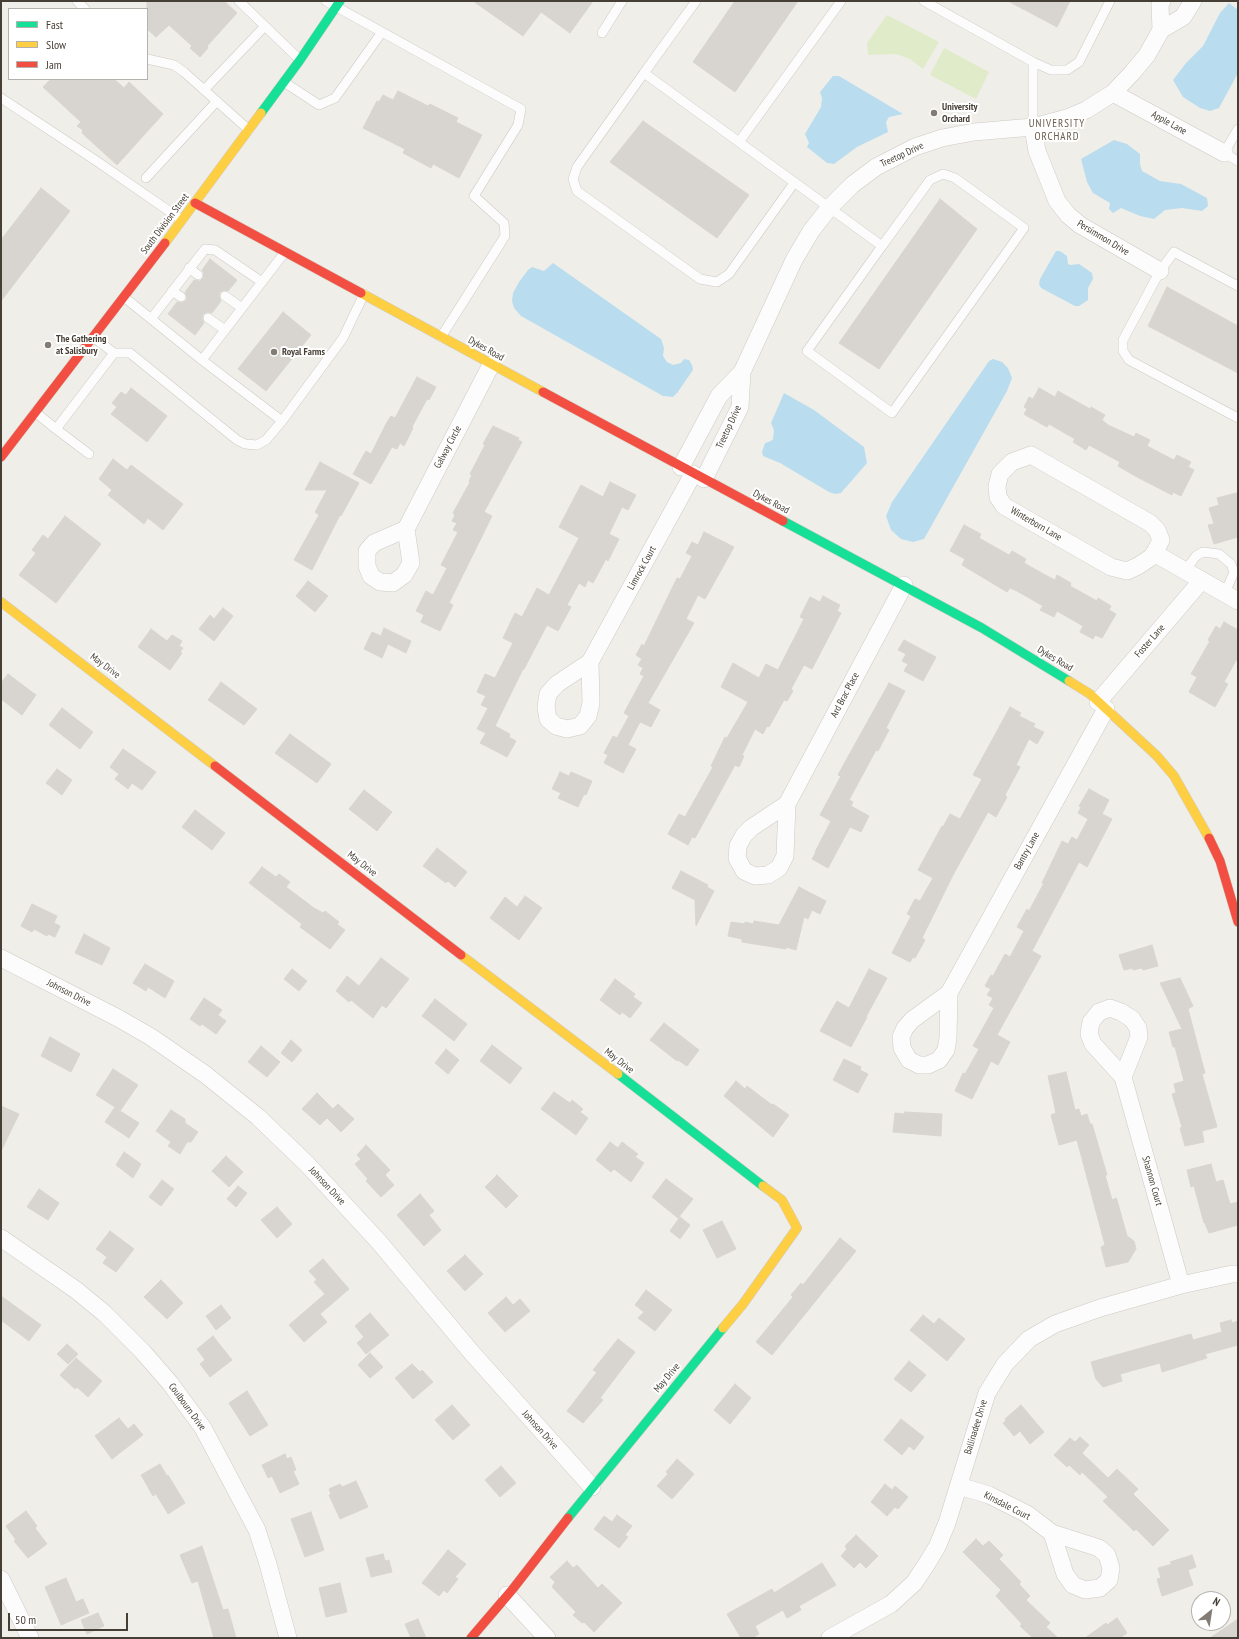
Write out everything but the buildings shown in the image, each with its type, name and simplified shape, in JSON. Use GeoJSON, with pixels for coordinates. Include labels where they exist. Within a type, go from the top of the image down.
{"type":"FeatureCollection","features":[{"type":"Feature","properties":{"kind":"street"},"geometry":{"type":"LineString","coordinates":[[1161,30],[1160,5],[1162,1]]}},
{"type":"Feature","properties":{"kind":"street","name":"Treetop Drive"},"geometry":{"type":"LineString","coordinates":[[693,474],[719,396],[742,372],[794,260],[811,231],[830,207],[852,185],[876,167],[915,147],[942,138],[974,132],[1033,127],[1067,118],[1086,110],[1113,92],[1132,73],[1147,54],[1161,30],[1183,17],[1192,1]]}},
{"type":"Feature","properties":{"kind":"street","name":"South Division Street"},"geometry":{"type":"LineString","coordinates":[[1,457],[195,203],[300,60],[338,4]]}},
{"type":"Feature","properties":{"kind":"street","name":"Apple Lane"},"geometry":{"type":"LineString","coordinates":[[1113,92],[1231,157]]}},
{"type":"Feature","properties":{"kind":"street","name":"Persimmon Drive"},"geometry":{"type":"LineString","coordinates":[[1033,127],[1037,151],[1057,201],[1068,215],[1080,225],[1160,271]]}},
{"type":"Feature","properties":{"kind":"street","name":"Dykes Road"},"geometry":{"type":"LineString","coordinates":[[195,203],[693,474],[904,585],[982,628],[1085,691],[1157,756],[1174,776],[1205,830],[1220,861],[1238,922]]}},
{"type":"Feature","properties":{"kind":"street","name":"Galway Circle"},"geometry":{"type":"LineString","coordinates":[[406,528],[491,365]]}},
{"type":"Feature","properties":{"kind":"street","name":"Treetop Drive"},"geometry":{"type":"LineString","coordinates":[[693,474],[740,407],[742,372]]}},
{"type":"Feature","properties":{"kind":"street","name":"Winterborn Lane"},"geometry":{"type":"LineString","coordinates":[[1031,455],[1150,523],[1157,530],[1161,540],[1154,553],[1153,556],[1138,566],[1127,571],[1111,567],[1004,506],[998,497],[997,486],[1000,474],[1012,462],[1031,455]]}},
{"type":"Feature","properties":{"kind":"street","name":"Limrock Court"},"geometry":{"type":"LineString","coordinates":[[590,662],[693,474]]}},
{"type":"Feature","properties":{"kind":"street"},"geometry":{"type":"LineString","coordinates":[[1154,553],[1232,597]]}},
{"type":"Feature","properties":{"kind":"street","name":"Foster Lane"},"geometry":{"type":"LineString","coordinates":[[1102,706],[1202,580]]}},
{"type":"Feature","properties":{"kind":"street","name":"Ard Brac Place"},"geometry":{"type":"LineString","coordinates":[[787,804],[904,585]]}},
{"type":"Feature","properties":{"kind":"street","name":"May Drive"},"geometry":{"type":"LineString","coordinates":[[1,602],[782,1200],[797,1228],[743,1304],[592,1487],[507,1595],[471,1638]]}},
{"type":"Feature","properties":{"kind":"street","name":"Bantry Lane"},"geometry":{"type":"LineString","coordinates":[[949,993],[1102,706]]}},
{"type":"Feature","properties":{"kind":"street","name":"Johnson Drive"},"geometry":{"type":"LineString","coordinates":[[1,958],[118,1018],[151,1037],[206,1075],[258,1117],[307,1164],[379,1242],[472,1354],[592,1487]]}},
{"type":"Feature","properties":{"kind":"street","name":"Shannon Court"},"geometry":{"type":"LineString","coordinates":[[1123,1077],[1181,1285]]}},
{"type":"Feature","properties":{"kind":"street","name":"Coulbourn Drive"},"geometry":{"type":"LineString","coordinates":[[1,1238],[76,1290],[104,1313],[143,1352],[170,1383],[203,1428],[257,1530],[288,1638]]}},
{"type":"Feature","properties":{"kind":"street","name":"Ballinadee Drive"},"geometry":{"type":"LineString","coordinates":[[835,1637],[891,1604],[914,1583],[937,1547],[959,1486],[972,1436],[987,1393],[1005,1364],[1029,1339],[1055,1324],[1100,1308],[1181,1285],[1236,1272]]}},
{"type":"Feature","properties":{"kind":"street","name":"Kinsdale Court"},"geometry":{"type":"LineString","coordinates":[[959,1486],[989,1495],[1027,1514],[1052,1533]]}},
{"type":"Feature","properties":{"kind":"street"},"geometry":{"type":"LineString","coordinates":[[1,1579],[30,1638]]}},
{"type":"Feature","properties":{"kind":"street"},"geometry":{"type":"LineString","coordinates":[[507,1595],[547,1638]]}},
{"type":"Feature","properties":{"kind":"lane"},"geometry":{"type":"LineString","coordinates":[[239,1],[300,60]]}},
{"type":"Feature","properties":{"kind":"lane"},"geometry":{"type":"LineString","coordinates":[[326,1],[338,4],[382,32],[521,109],[518,125],[474,196],[504,223],[505,236],[441,336]]}},
{"type":"Feature","properties":{"kind":"lane"},"geometry":{"type":"LineString","coordinates":[[602,33],[622,1]]}},
{"type":"Feature","properties":{"kind":"lane"},"geometry":{"type":"LineString","coordinates":[[696,1],[577,167],[573,180],[577,191],[700,279],[717,282],[729,274],[794,183]]}},
{"type":"Feature","properties":{"kind":"lane"},"geometry":{"type":"LineString","coordinates":[[740,142],[841,1]]}},
{"type":"Feature","properties":{"kind":"lane"},"geometry":{"type":"LineString","coordinates":[[924,1],[1033,62],[1051,70],[1067,70],[1079,62],[1110,1]]}},
{"type":"Feature","properties":{"kind":"lane"},"geometry":{"type":"LineString","coordinates":[[204,90],[265,26]]}},
{"type":"Feature","properties":{"kind":"lane"},"geometry":{"type":"LineString","coordinates":[[284,82],[319,105],[335,98],[382,32]]}},
{"type":"Feature","properties":{"kind":"lane"},"geometry":{"type":"LineString","coordinates":[[148,59],[174,65],[249,130]]}},
{"type":"Feature","properties":{"kind":"lane"},"geometry":{"type":"LineString","coordinates":[[1033,62],[1033,127]]}},
{"type":"Feature","properties":{"kind":"lane"},"geometry":{"type":"LineString","coordinates":[[644,73],[882,246]]}},
{"type":"Feature","properties":{"kind":"lane"},"geometry":{"type":"LineString","coordinates":[[1,98],[182,220]]}},
{"type":"Feature","properties":{"kind":"lane"},"geometry":{"type":"LineString","coordinates":[[146,178],[217,102]]}},
{"type":"Feature","properties":{"kind":"lane"},"geometry":{"type":"LineString","coordinates":[[1231,157],[1238,128]]}},
{"type":"Feature","properties":{"kind":"lane"},"geometry":{"type":"LineString","coordinates":[[943,174],[955,178],[1024,228],[892,413],[807,351],[882,246],[930,180],[943,174]]}},
{"type":"Feature","properties":{"kind":"lane"},"geometry":{"type":"LineString","coordinates":[[151,319],[189,268],[206,249],[215,250],[262,282]]}},
{"type":"Feature","properties":{"kind":"lane"},"geometry":{"type":"LineString","coordinates":[[202,360],[285,252]]}},
{"type":"Feature","properties":{"kind":"lane"},"geometry":{"type":"LineString","coordinates":[[1238,286],[1174,252],[1160,271],[1123,340],[1123,351],[1129,360],[1238,418]]}},
{"type":"Feature","properties":{"kind":"lane"},"geometry":{"type":"LineString","coordinates":[[189,268],[198,275]]}},
{"type":"Feature","properties":{"kind":"lane"},"geometry":{"type":"LineString","coordinates":[[172,291],[181,297]]}},
{"type":"Feature","properties":{"kind":"lane"},"geometry":{"type":"LineString","coordinates":[[93,337],[114,353],[130,353],[238,440],[246,444],[257,444],[266,440],[282,421],[343,338],[364,294]]}},
{"type":"Feature","properties":{"kind":"lane"},"geometry":{"type":"LineString","coordinates":[[225,296],[242,308]]}},
{"type":"Feature","properties":{"kind":"lane"},"geometry":{"type":"LineString","coordinates":[[124,297],[202,360],[282,421]]}},
{"type":"Feature","properties":{"kind":"lane"},"geometry":{"type":"LineString","coordinates":[[208,318],[225,330]]}},
{"type":"Feature","properties":{"kind":"lane"},"geometry":{"type":"LineString","coordinates":[[56,429],[114,353]]}},
{"type":"Feature","properties":{"kind":"lane"},"geometry":{"type":"LineString","coordinates":[[35,412],[89,454]]}},
{"type":"Feature","properties":{"kind":"lane"},"geometry":{"type":"LineString","coordinates":[[1185,570],[1196,556],[1203,552],[1219,554],[1231,564],[1234,572],[1232,597]]}},
{"type":"Feature","properties":{"kind":"green space"},"geometry":{"type":"Polygon","coordinates":[[[887,15],[939,42],[923,69],[910,59],[896,54],[868,55],[867,43],[887,15]]]}},
{"type":"Feature","properties":{"kind":"green space"},"geometry":{"type":"Polygon","coordinates":[[[944,48],[989,72],[976,99],[930,75],[944,48]]]}},
{"type":"Feature","properties":{"kind":"water"},"geometry":{"type":"Polygon","coordinates":[[[1229,3],[1238,10],[1238,73],[1219,108],[1210,111],[1200,108],[1183,97],[1173,80],[1186,63],[1203,46],[1220,13],[1229,3]]]}},
{"type":"Feature","properties":{"kind":"water"},"geometry":{"type":"Polygon","coordinates":[[[833,76],[839,76],[903,114],[889,117],[886,122],[888,132],[857,147],[834,164],[827,163],[807,147],[809,143],[805,134],[821,107],[822,98],[820,92],[833,76]]]}},
{"type":"Feature","properties":{"kind":"water"},"geometry":{"type":"Polygon","coordinates":[[[1114,140],[1127,144],[1140,154],[1142,171],[1160,181],[1181,184],[1207,198],[1208,206],[1202,211],[1182,208],[1165,210],[1154,219],[1140,216],[1121,208],[1113,213],[1109,209],[1110,203],[1093,193],[1087,182],[1081,159],[1114,140]]]}},
{"type":"Feature","properties":{"kind":"water"},"geometry":{"type":"Polygon","coordinates":[[[1056,251],[1060,251],[1067,256],[1068,264],[1079,264],[1092,273],[1093,279],[1088,288],[1088,300],[1079,306],[1075,306],[1041,288],[1039,284],[1040,279],[1056,251]]]}},
{"type":"Feature","properties":{"kind":"water"},"geometry":{"type":"Polygon","coordinates":[[[553,263],[661,339],[664,348],[663,356],[667,362],[673,365],[681,363],[684,359],[689,360],[693,370],[673,397],[663,396],[521,316],[514,308],[512,301],[513,293],[519,282],[532,267],[544,271],[553,263]]]}},
{"type":"Feature","properties":{"kind":"water"},"geometry":{"type":"Polygon","coordinates":[[[993,359],[1002,362],[1008,368],[1012,378],[1007,391],[924,539],[913,542],[901,539],[891,530],[886,516],[892,502],[989,361],[993,359]]]}},
{"type":"Feature","properties":{"kind":"water"},"geometry":{"type":"Polygon","coordinates":[[[784,393],[814,410],[864,447],[867,463],[841,493],[835,494],[829,492],[780,463],[763,456],[762,452],[765,443],[773,439],[774,430],[771,423],[784,393]]]}},
{"type":"Feature","properties":{"kind":"traffic: fast"},"geometry":{"type":"LineString","coordinates":[[261,113],[300,60],[340,1]]}},
{"type":"Feature","properties":{"kind":"traffic: fast"},"geometry":{"type":"LineString","coordinates":[[783,521],[982,628],[1069,681]]}},
{"type":"Feature","properties":{"kind":"traffic: fast"},"geometry":{"type":"LineString","coordinates":[[618,1074],[763,1186]]}},
{"type":"Feature","properties":{"kind":"traffic: fast"},"geometry":{"type":"LineString","coordinates":[[568,1518],[723,1328]]}},
{"type":"Feature","properties":{"kind":"traffic: slow"},"geometry":{"type":"LineString","coordinates":[[165,243],[261,113]]}},
{"type":"Feature","properties":{"kind":"traffic: slow"},"geometry":{"type":"LineString","coordinates":[[361,293],[543,392]]}},
{"type":"Feature","properties":{"kind":"traffic: slow"},"geometry":{"type":"LineString","coordinates":[[1,602],[215,766]]}},
{"type":"Feature","properties":{"kind":"traffic: slow"},"geometry":{"type":"LineString","coordinates":[[1069,681],[1090,694],[1157,756],[1174,776],[1209,838]]}},
{"type":"Feature","properties":{"kind":"traffic: slow"},"geometry":{"type":"LineString","coordinates":[[461,955],[618,1074]]}},
{"type":"Feature","properties":{"kind":"traffic: slow"},"geometry":{"type":"LineString","coordinates":[[723,1328],[743,1304],[797,1228],[782,1200],[763,1186]]}},
{"type":"Feature","properties":{"kind":"traffic: jam"},"geometry":{"type":"LineString","coordinates":[[195,203],[361,293]]}},
{"type":"Feature","properties":{"kind":"traffic: jam"},"geometry":{"type":"LineString","coordinates":[[1,457],[165,243]]}},
{"type":"Feature","properties":{"kind":"traffic: jam"},"geometry":{"type":"LineString","coordinates":[[543,392],[783,521]]}},
{"type":"Feature","properties":{"kind":"traffic: jam"},"geometry":{"type":"LineString","coordinates":[[215,766],[461,955]]}},
{"type":"Feature","properties":{"kind":"traffic: jam"},"geometry":{"type":"LineString","coordinates":[[1209,838],[1220,861],[1238,922]]}},
{"type":"Feature","properties":{"kind":"traffic: jam"},"geometry":{"type":"LineString","coordinates":[[471,1638],[512,1590],[568,1518]]}},
{"type":"Feature","properties":{"kind":"place","name":"University Orchard"},"geometry":{"type":"Point","coordinates":[934,113]}},
{"type":"Feature","properties":{"kind":"place","name":"The Gathering at Salisbury"},"geometry":{"type":"Point","coordinates":[48,345]}},
{"type":"Feature","properties":{"kind":"place","name":"Royal Farms"},"geometry":{"type":"Point","coordinates":[274,352]}},
{"type":"Feature","properties":{"kind":"district","name":"UNIVERSITY ORCHARD"},"geometry":{"type":"Point","coordinates":[1057,130]}}]}
